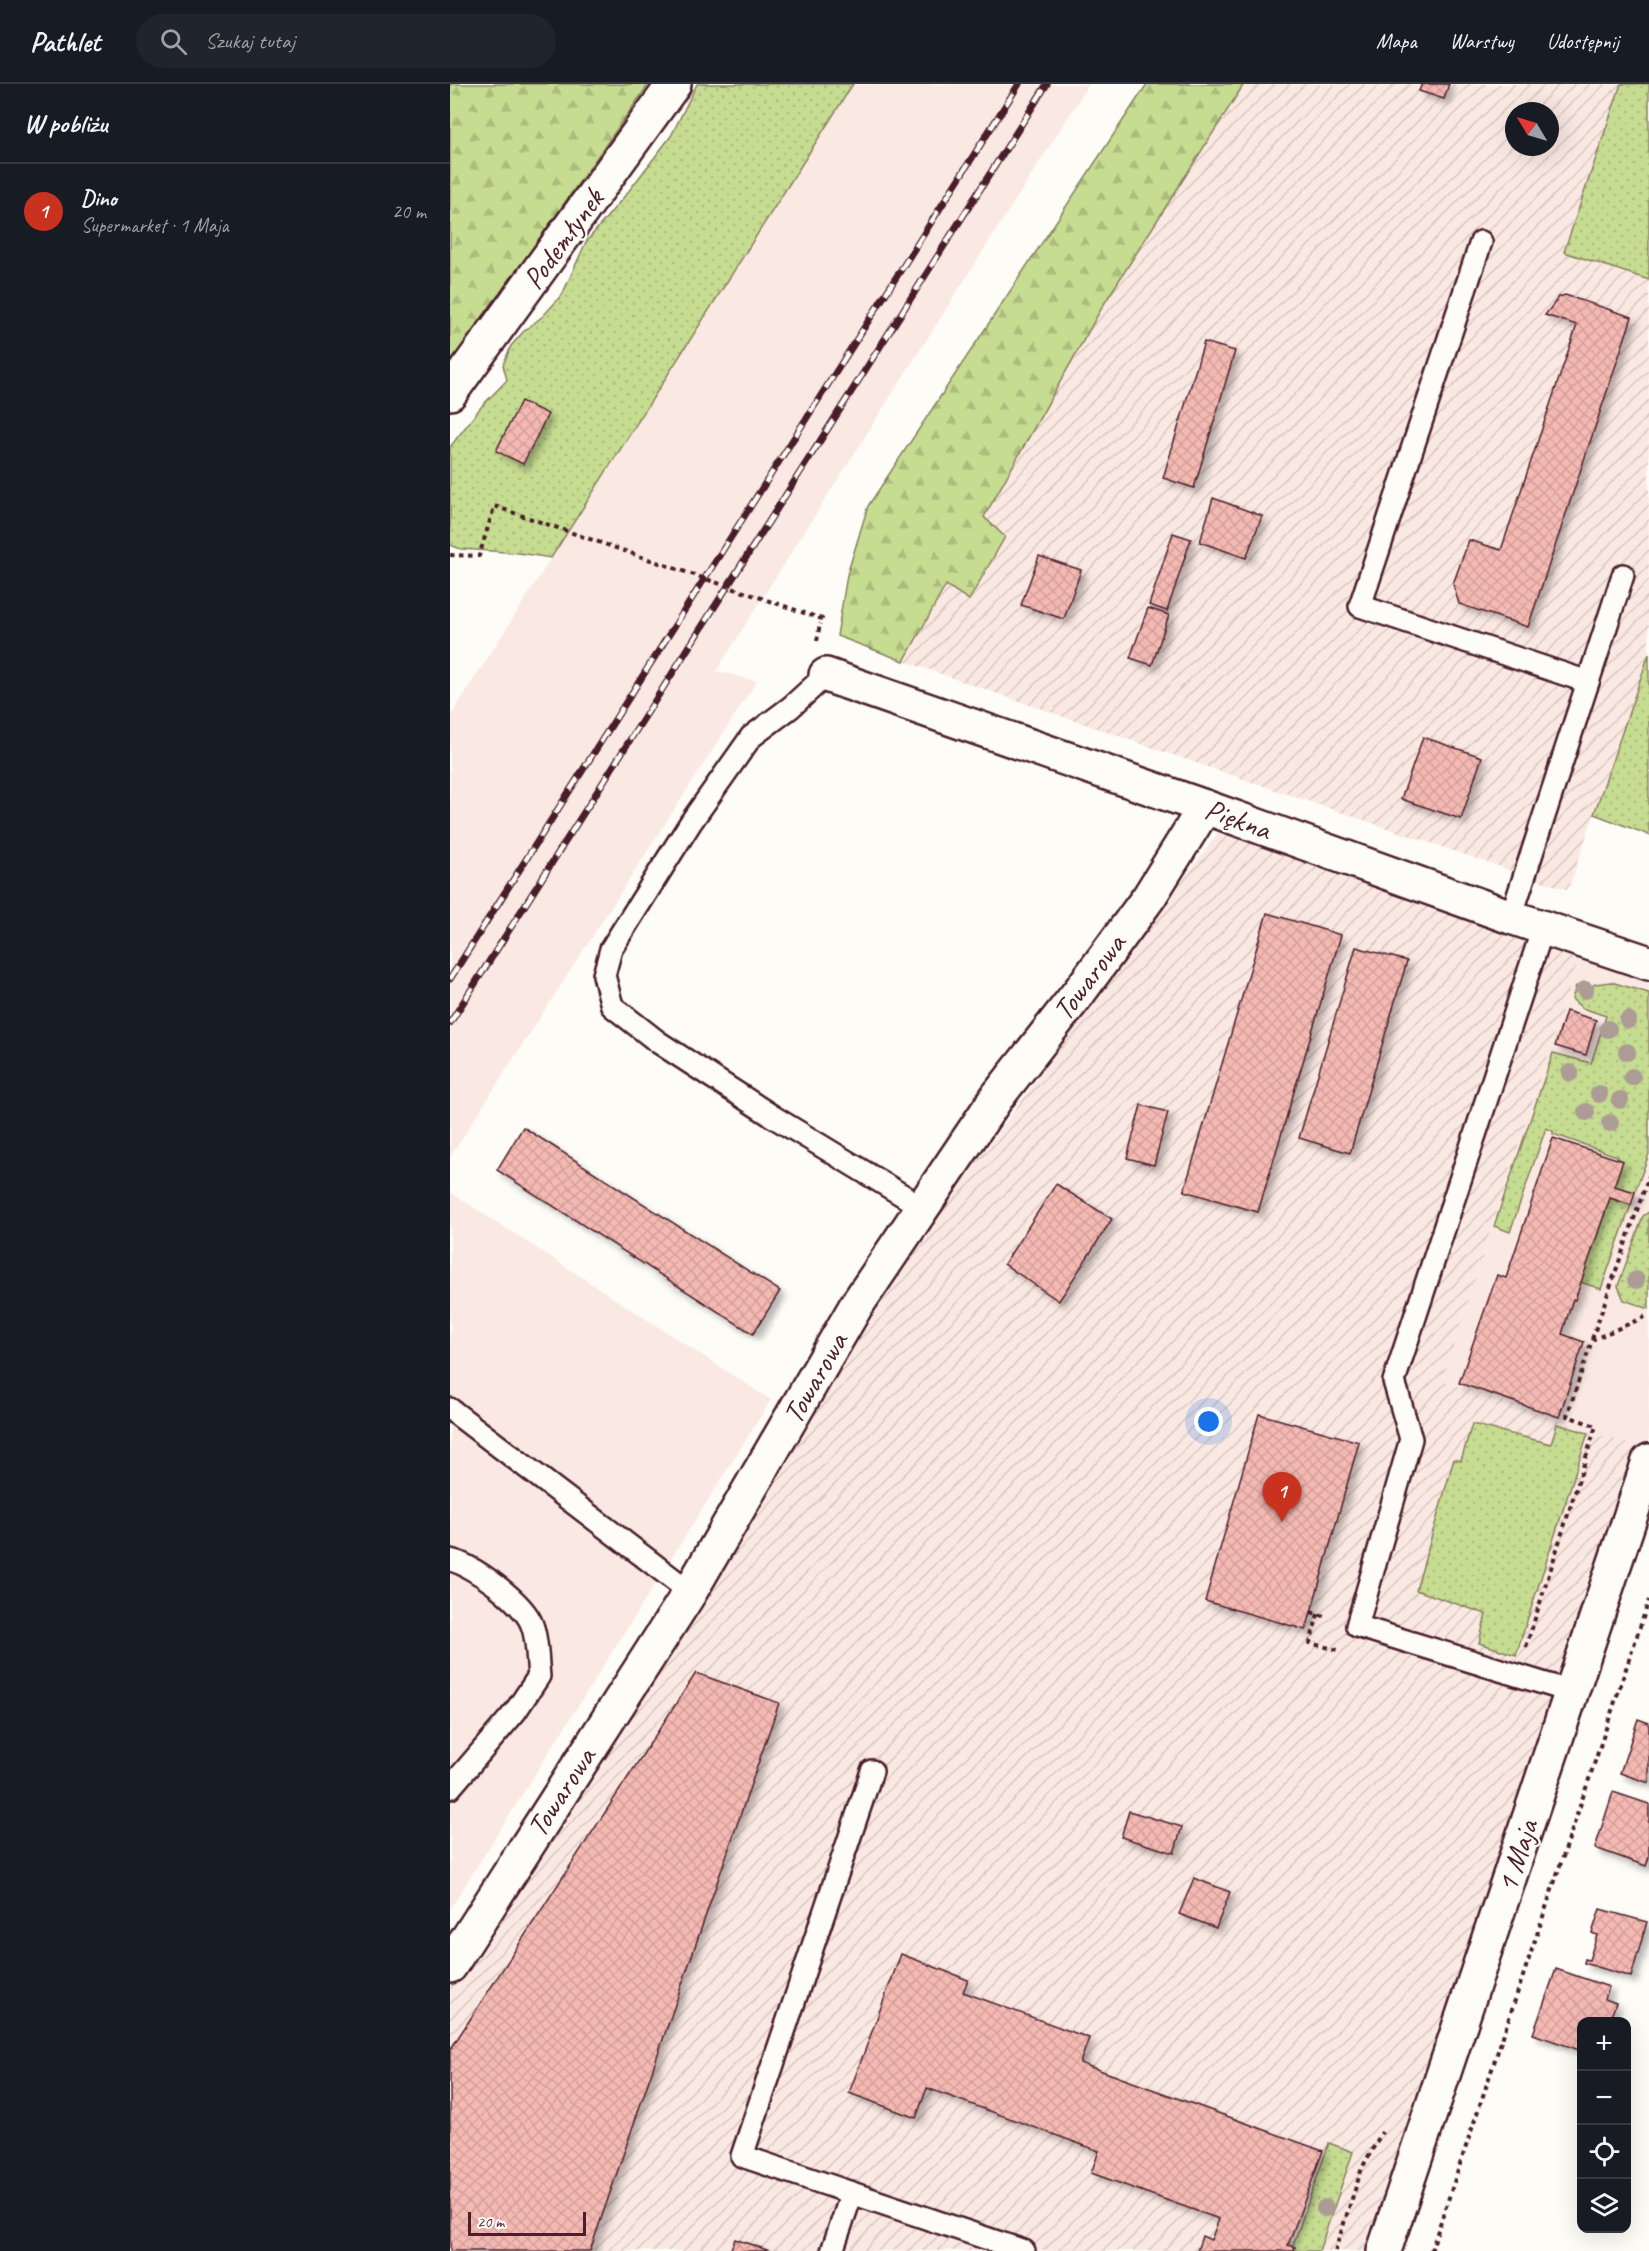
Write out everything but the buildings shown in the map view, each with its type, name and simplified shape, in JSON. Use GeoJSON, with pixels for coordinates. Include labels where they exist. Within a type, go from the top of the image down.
{"type":"FeatureCollection","features":[{"type":"Feature","properties":{"kind":"street","name":"Podemłynek"},"geometry":{"type":"LineString","coordinates":[[450,393],[674,84]]}},
{"type":"Feature","properties":{"kind":"street","name":"Piękna"},"geometry":{"type":"LineString","coordinates":[[826,675],[1511,917],[1649,963]]}},
{"type":"Feature","properties":{"kind":"street","name":"Towarowa"},"geometry":{"type":"LineString","coordinates":[[450,1966],[690,1592],[856,1306],[997,1097],[1080,991],[1149,897],[1205,807]]}},
{"type":"Feature","properties":{"kind":"street","name":"1 Maja"},"geometry":{"type":"LineString","coordinates":[[1384,2251],[1649,1461]]}},
{"type":"Feature","properties":{"kind":"lane"},"geometry":{"type":"LineString","coordinates":[[1481,242],[1360,606],[1588,682]]}},
{"type":"Feature","properties":{"kind":"lane"},"geometry":{"type":"LineString","coordinates":[[1511,917],[1623,575]]}},
{"type":"Feature","properties":{"kind":"lane"},"geometry":{"type":"LineString","coordinates":[[826,675],[751,737],[691,822],[611,949],[604,975],[612,1006],[658,1042],[772,1116],[922,1207]]}},
{"type":"Feature","properties":{"kind":"lane"},"geometry":{"type":"LineString","coordinates":[[1543,928],[1394,1381],[1411,1439],[1357,1626],[1572,1692]]}},
{"type":"Feature","properties":{"kind":"lane"},"geometry":{"type":"LineString","coordinates":[[450,1409],[690,1592]]}},
{"type":"Feature","properties":{"kind":"lane"},"geometry":{"type":"LineString","coordinates":[[450,1560],[460,1562],[507,1593],[532,1624],[539,1676],[515,1712],[450,1788]]}},
{"type":"Feature","properties":{"kind":"lane"},"geometry":{"type":"LineString","coordinates":[[872,1771],[742,2156],[1024,2251]]}},
{"type":"Feature","properties":{"kind":"lane"},"geometry":{"type":"LineString","coordinates":[[832,2251],[852,2193]]}},
{"type":"Feature","properties":{"kind":"path"},"geometry":{"type":"LineString","coordinates":[[450,555],[479,556],[494,506],[822,619],[816,643]]}},
{"type":"Feature","properties":{"kind":"path"},"geometry":{"type":"LineString","coordinates":[[1523,1656],[1596,1426],[1567,1416],[1649,1176]]}},
{"type":"Feature","properties":{"kind":"path"},"geometry":{"type":"LineString","coordinates":[[1592,1340],[1649,1315]]}},
{"type":"Feature","properties":{"kind":"path"},"geometry":{"type":"LineString","coordinates":[[1431,2251],[1649,1600]]}},
{"type":"Feature","properties":{"kind":"shaded area"},"geometry":{"type":"Polygon","coordinates":[[[853,84],[1089,84],[716,671],[757,681],[450,1157],[450,717],[853,84]]]}},
{"type":"Feature","properties":{"kind":"shaded area"},"geometry":{"type":"Polygon","coordinates":[[[1244,84],[1621,84],[1564,252],[1649,280],[1649,654],[1568,890],[904,661],[946,585],[969,600],[1005,537],[984,518],[1104,304],[1244,84]]]}},
{"type":"Feature","properties":{"kind":"shaded area"},"geometry":{"type":"Polygon","coordinates":[[[1225,823],[1583,946],[1442,1381],[1649,1451],[1383,2251],[450,2251],[450,1978],[942,1209],[1225,823]]]}},
{"type":"Feature","properties":{"kind":"shaded area"},"geometry":{"type":"Polygon","coordinates":[[[1583,946],[1649,968],[1649,1451],[1442,1381],[1583,946]]]}},
{"type":"Feature","properties":{"kind":"shaded area"},"geometry":{"type":"Polygon","coordinates":[[[450,1192],[771,1400],[450,1909],[450,1192]]]}},
{"type":"Feature","properties":{"kind":"green space"},"geometry":{"type":"Polygon","coordinates":[[[450,84],[649,84],[450,364],[450,84]]]}},
{"type":"Feature","properties":{"kind":"green space"},"geometry":{"type":"Polygon","coordinates":[[[697,84],[853,84],[551,558],[461,549],[450,545],[450,447],[481,407],[507,380],[503,365],[511,346],[562,295],[586,242],[671,136],[697,84]]]}},
{"type":"Feature","properties":{"kind":"green space"},"geometry":{"type":"Polygon","coordinates":[[[1147,84],[1244,84],[1104,304],[984,517],[1005,537],[969,600],[946,585],[904,661],[837,636],[847,575],[868,506],[1147,84]]]}},
{"type":"Feature","properties":{"kind":"green space"},"geometry":{"type":"Polygon","coordinates":[[[1621,84],[1649,84],[1649,280],[1564,252],[1621,84]]]}},
{"type":"Feature","properties":{"kind":"green space"},"geometry":{"type":"Polygon","coordinates":[[[1649,654],[1649,835],[1594,814],[1649,654]]]}},
{"type":"Feature","properties":{"kind":"green space"},"geometry":{"type":"Polygon","coordinates":[[[1611,982],[1649,993],[1649,1154],[1635,1192],[1614,1186],[1617,1156],[1553,1134],[1553,1131],[1546,1128],[1510,1232],[1494,1226],[1553,1053],[1591,1063],[1606,1016],[1582,1008],[1572,999],[1576,986],[1587,990],[1595,984],[1611,982]]]}},
{"type":"Feature","properties":{"kind":"green space"},"geometry":{"type":"Polygon","coordinates":[[[1610,1198],[1631,1205],[1601,1289],[1580,1282],[1610,1198]]]}},
{"type":"Feature","properties":{"kind":"green space"},"geometry":{"type":"Polygon","coordinates":[[[1649,1212],[1649,1309],[1624,1300],[1618,1286],[1643,1216],[1649,1212]]]}},
{"type":"Feature","properties":{"kind":"green space"},"geometry":{"type":"Polygon","coordinates":[[[1472,1424],[1551,1444],[1557,1424],[1588,1433],[1516,1655],[1479,1643],[1486,1614],[1416,1590],[1454,1459],[1461,1461],[1472,1424]]]}},
{"type":"Feature","properties":{"kind":"green space"},"geometry":{"type":"Polygon","coordinates":[[[1329,2143],[1353,2152],[1319,2251],[1291,2251],[1329,2143]]]}},
{"type":"Feature","properties":{"kind":"railway"},"geometry":{"type":"LineString","coordinates":[[450,979],[1019,84]]}},
{"type":"Feature","properties":{"kind":"railway"},"geometry":{"type":"LineString","coordinates":[[450,1023],[1047,84]]}},
{"type":"Feature","properties":{"kind":"place","name":"Dino"},"geometry":{"type":"Point","coordinates":[1282,1522]}}]}
